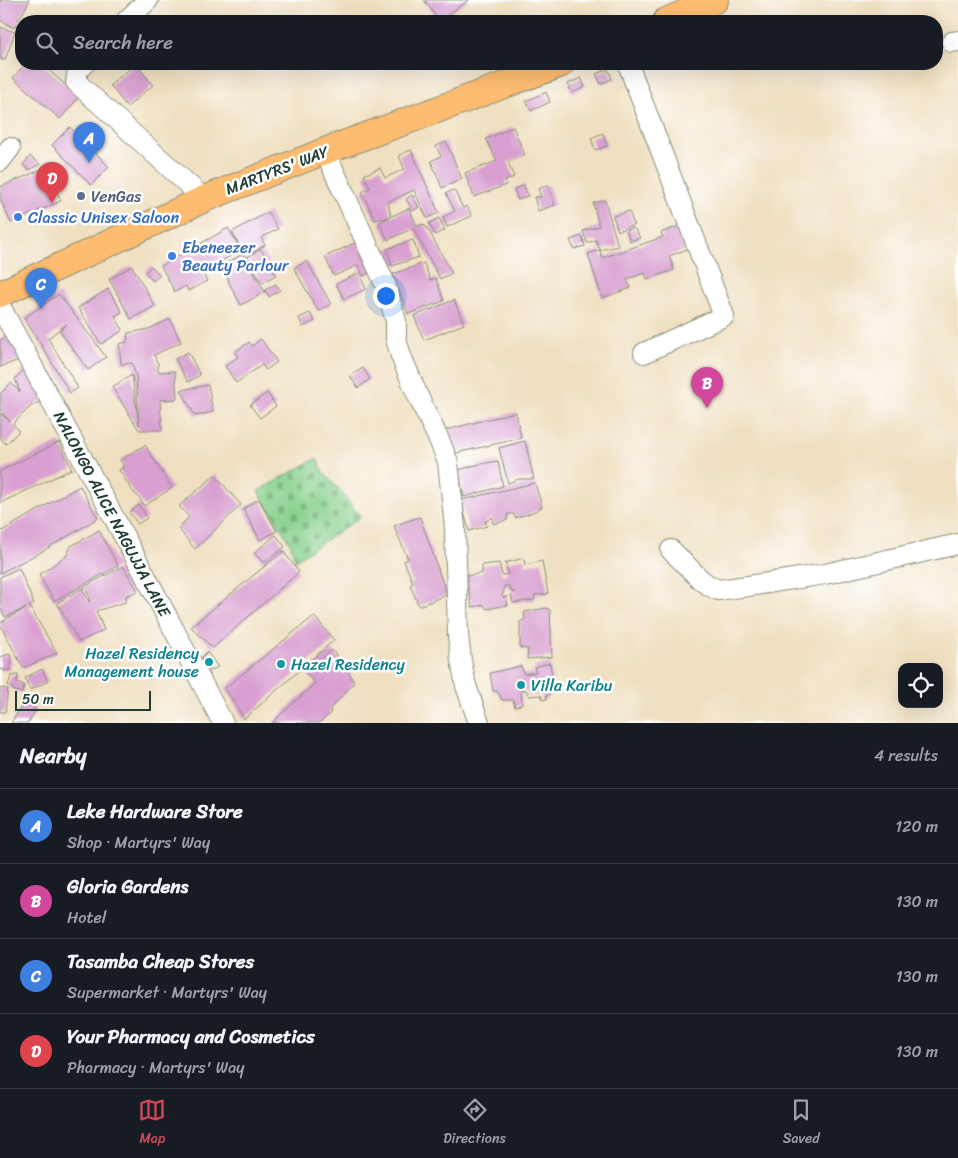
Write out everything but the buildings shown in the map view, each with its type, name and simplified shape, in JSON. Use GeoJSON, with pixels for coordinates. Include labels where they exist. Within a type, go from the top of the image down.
{"type":"FeatureCollection","features":[{"type":"Feature","properties":{"kind":"main road"},"geometry":{"type":"LineString","coordinates":[[680,15],[716,0]]}},
{"type":"Feature","properties":{"kind":"main road","name":"MARTYRS' WAY"},"geometry":{"type":"LineString","coordinates":[[0,293],[204,199],[325,151],[545,70]]}},
{"type":"Feature","properties":{"kind":"street"},"geometry":{"type":"LineString","coordinates":[[132,15],[148,0]]}},
{"type":"Feature","properties":{"kind":"street"},"geometry":{"type":"LineString","coordinates":[[78,70],[76,82],[204,199]]}},
{"type":"Feature","properties":{"kind":"street"},"geometry":{"type":"LineString","coordinates":[[630,70],[724,316],[644,353]]}},
{"type":"Feature","properties":{"kind":"street"},"geometry":{"type":"LineString","coordinates":[[325,151],[386,286],[396,321],[396,339],[401,356],[448,462],[455,528],[458,635],[466,686],[479,723]]}},
{"type":"Feature","properties":{"kind":"street","name":"NALONGO ALICE NAGUJJA LANE"},"geometry":{"type":"LineString","coordinates":[[0,306],[223,723]]}},
{"type":"Feature","properties":{"kind":"street"},"geometry":{"type":"LineString","coordinates":[[671,550],[700,579],[718,590],[825,574],[958,544]]}},
{"type":"Feature","properties":{"kind":"green space"},"geometry":{"type":"Polygon","coordinates":[[[317,458],[323,472],[361,517],[295,560],[290,543],[258,491],[317,458]]]}},
{"type":"Feature","properties":{"kind":"place","name":"Leke Hardware Store"},"geometry":{"type":"Point","coordinates":[89,163]}},
{"type":"Feature","properties":{"kind":"place","name":"VenGas"},"geometry":{"type":"Point","coordinates":[81,196]}},
{"type":"Feature","properties":{"kind":"place","name":"Your Pharmacy and Cosmetics"},"geometry":{"type":"Point","coordinates":[52,203]}},
{"type":"Feature","properties":{"kind":"place","name":"Classic Unisex Saloon"},"geometry":{"type":"Point","coordinates":[18,217]}},
{"type":"Feature","properties":{"kind":"place","name":"Ebeneezer Beauty Parlour"},"geometry":{"type":"Point","coordinates":[172,256]}},
{"type":"Feature","properties":{"kind":"place","name":"Tasamba Cheap Stores"},"geometry":{"type":"Point","coordinates":[41,309]}},
{"type":"Feature","properties":{"kind":"place","name":"Gloria Gardens"},"geometry":{"type":"Point","coordinates":[707,408]}},
{"type":"Feature","properties":{"kind":"place","name":"Hazel Residency Management house"},"geometry":{"type":"Point","coordinates":[209,662]}},
{"type":"Feature","properties":{"kind":"place","name":"Hazel Residency"},"geometry":{"type":"Point","coordinates":[281,664]}},
{"type":"Feature","properties":{"kind":"place","name":"Villa Karibu"},"geometry":{"type":"Point","coordinates":[521,685]}}]}
